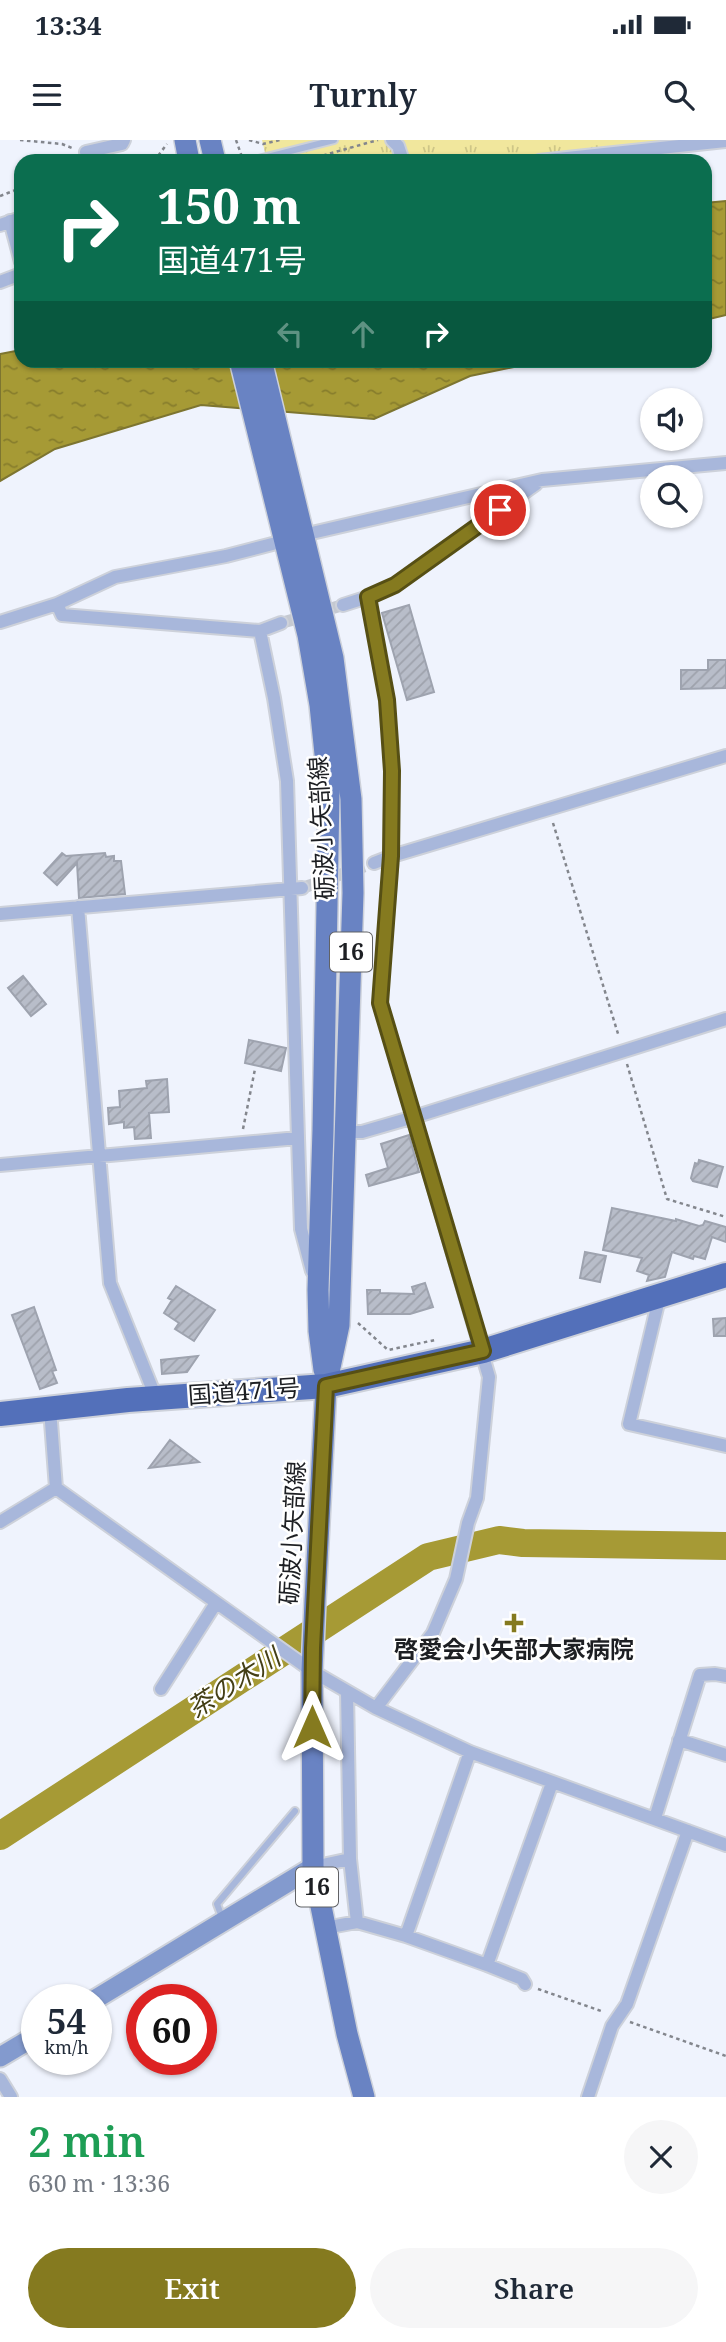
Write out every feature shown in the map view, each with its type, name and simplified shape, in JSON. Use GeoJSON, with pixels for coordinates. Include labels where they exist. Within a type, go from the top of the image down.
{"type":"FeatureCollection","features":[{"type":"Feature","properties":{"kind":"highway","name":"国道471号"},"geometry":{"type":"LineString","coordinates":[[0,1414],[156,1398],[326,1386],[483,1351],[726,1275]]}},
{"type":"Feature","properties":{"kind":"main road","name":"砺波小矢部線"},"geometry":{"type":"LineString","coordinates":[[242,368],[332,658],[351,799],[353,893],[339,1325],[326,1386],[312,1671],[313,1867],[347,2034],[364,2097]]}},
{"type":"Feature","properties":{"kind":"main road","name":"砺波小矢部線"},"geometry":{"type":"LineString","coordinates":[[262,368],[320,705],[329,793],[318,1290],[319,1331],[326,1386]]}},
{"type":"Feature","properties":{"kind":"street"},"geometry":{"type":"LineString","coordinates":[[86,152],[122,144],[124,140]]}},
{"type":"Feature","properties":{"kind":"street"},"geometry":{"type":"LineString","coordinates":[[604,154],[726,141]]}},
{"type":"Feature","properties":{"kind":"street"},"geometry":{"type":"LineString","coordinates":[[0,622],[57,604],[115,578],[226,556],[292,531],[542,480],[726,463]]}},
{"type":"Feature","properties":{"kind":"street"},"geometry":{"type":"LineString","coordinates":[[343,605],[395,585],[542,480]]}},
{"type":"Feature","properties":{"kind":"street"},"geometry":{"type":"LineString","coordinates":[[368,597],[387,700],[392,771],[391,856],[380,1003],[489,1377],[477,1498],[468,1523],[456,1579],[433,1633],[376,1708]]}},
{"type":"Feature","properties":{"kind":"street"},"geometry":{"type":"LineString","coordinates":[[57,604],[61,615],[260,631],[281,623]]}},
{"type":"Feature","properties":{"kind":"street"},"geometry":{"type":"LineString","coordinates":[[260,631],[287,781],[296,889],[301,1229],[318,1290]]}},
{"type":"Feature","properties":{"kind":"street"},"geometry":{"type":"LineString","coordinates":[[374,863],[726,756]]}},
{"type":"Feature","properties":{"kind":"street"},"geometry":{"type":"LineString","coordinates":[[0,914],[296,889]]}},
{"type":"Feature","properties":{"kind":"street"},"geometry":{"type":"LineString","coordinates":[[78,907],[110,1283],[156,1398]]}},
{"type":"Feature","properties":{"kind":"street"},"geometry":{"type":"LineString","coordinates":[[344,1132],[362,1132],[414,1117],[726,1019]]}},
{"type":"Feature","properties":{"kind":"street"},"geometry":{"type":"LineString","coordinates":[[0,1165],[298,1138]]}},
{"type":"Feature","properties":{"kind":"street"},"geometry":{"type":"LineString","coordinates":[[660,1295],[629,1424],[726,1446]]}},
{"type":"Feature","properties":{"kind":"street"},"geometry":{"type":"LineString","coordinates":[[50,1409],[55,1488]]}},
{"type":"Feature","properties":{"kind":"street"},"geometry":{"type":"LineString","coordinates":[[0,1522],[55,1488]]}},
{"type":"Feature","properties":{"kind":"street"},"geometry":{"type":"LineString","coordinates":[[55,1488],[312,1671],[376,1708],[470,1752],[726,1844]]}},
{"type":"Feature","properties":{"kind":"street"},"geometry":{"type":"LineString","coordinates":[[161,1689],[216,1603]]}},
{"type":"Feature","properties":{"kind":"street"},"geometry":{"type":"LineString","coordinates":[[655,1818],[700,1675],[726,1676]]}},
{"type":"Feature","properties":{"kind":"street"},"geometry":{"type":"LineString","coordinates":[[347,1692],[350,1859],[357,1922]]}},
{"type":"Feature","properties":{"kind":"street"},"geometry":{"type":"LineString","coordinates":[[678,1740],[726,1755]]}},
{"type":"Feature","properties":{"kind":"street"},"geometry":{"type":"LineString","coordinates":[[406,1936],[470,1752]]}},
{"type":"Feature","properties":{"kind":"street"},"geometry":{"type":"LineString","coordinates":[[487,1965],[552,1783]]}},
{"type":"Feature","properties":{"kind":"street"},"geometry":{"type":"LineString","coordinates":[[588,2097],[612,2026],[627,2004],[688,1831]]}},
{"type":"Feature","properties":{"kind":"street"},"geometry":{"type":"LineString","coordinates":[[112,1989],[313,1867],[350,1859]]}},
{"type":"Feature","properties":{"kind":"street"},"geometry":{"type":"LineString","coordinates":[[325,1928],[357,1922],[487,1965],[522,1979],[525,1984]]}},
{"type":"Feature","properties":{"kind":"street"},"geometry":{"type":"LineString","coordinates":[[0,2057],[21,2045]]}},
{"type":"Feature","properties":{"kind":"street"},"geometry":{"type":"LineString","coordinates":[[0,2079],[11,2097]]}},
{"type":"Feature","properties":{"kind":"lane"},"geometry":{"type":"LineString","coordinates":[[279,154],[334,140]]}},
{"type":"Feature","properties":{"kind":"lane"},"geometry":{"type":"LineString","coordinates":[[224,1921],[217,1904],[295,1811]]}},
{"type":"Feature","properties":{"kind":"path"},"geometry":{"type":"LineString","coordinates":[[20,140],[62,144],[86,152]]}},
{"type":"Feature","properties":{"kind":"path"},"geometry":{"type":"LineString","coordinates":[[159,154],[170,140]]}},
{"type":"Feature","properties":{"kind":"path"},"geometry":{"type":"LineString","coordinates":[[249,140],[263,144],[280,140]]}},
{"type":"Feature","properties":{"kind":"path"},"geometry":{"type":"LineString","coordinates":[[328,154],[378,140]]}},
{"type":"Feature","properties":{"kind":"path"},"geometry":{"type":"LineString","coordinates":[[549,809],[667,1199],[726,1217]]}},
{"type":"Feature","properties":{"kind":"path"},"geometry":{"type":"LineString","coordinates":[[240,1143],[255,1069]]}},
{"type":"Feature","properties":{"kind":"green space"},"geometry":{"type":"Polygon","coordinates":[[[262,140],[686,140],[569,154],[265,154],[262,140]]]}},
{"type":"Feature","properties":{"kind":"water"},"geometry":{"type":"Polygon","coordinates":[[[726,201],[726,315],[712,318],[712,202],[726,201]]]}},
{"type":"Feature","properties":{"kind":"water"},"geometry":{"type":"Polygon","coordinates":[[[14,351],[14,368],[509,368],[470,376],[374,419],[201,405],[55,449],[0,481],[0,354],[14,351]]]}},
{"type":"Feature","properties":{"kind":"building"},"geometry":{"type":"Polygon","coordinates":[[[409,605],[434,692],[407,700],[382,613],[409,605]]]}},
{"type":"Feature","properties":{"kind":"building"},"geometry":{"type":"Polygon","coordinates":[[[708,660],[726,660],[726,688],[681,689],[681,670],[708,670],[708,660]]]}},
{"type":"Feature","properties":{"kind":"building"},"geometry":{"type":"Polygon","coordinates":[[[62,853],[66,856],[105,853],[106,857],[114,856],[114,861],[121,861],[125,894],[79,898],[77,863],[57,885],[44,873],[62,853]]]}},
{"type":"Feature","properties":{"kind":"building"},"geometry":{"type":"Polygon","coordinates":[[[23,976],[46,1004],[31,1016],[8,988],[23,976]]]}},
{"type":"Feature","properties":{"kind":"building"},"geometry":{"type":"Polygon","coordinates":[[[249,1040],[286,1048],[281,1071],[245,1063],[249,1040]]]}},
{"type":"Feature","properties":{"kind":"building"},"geometry":{"type":"Polygon","coordinates":[[[167,1079],[169,1112],[149,1113],[151,1138],[135,1139],[134,1127],[124,1128],[124,1122],[109,1124],[108,1108],[120,1107],[119,1091],[147,1088],[146,1081],[167,1079]]]}},
{"type":"Feature","properties":{"kind":"building"},"geometry":{"type":"Polygon","coordinates":[[[409,1135],[419,1172],[369,1186],[366,1175],[388,1168],[381,1144],[409,1135]]]}},
{"type":"Feature","properties":{"kind":"building"},"geometry":{"type":"Polygon","coordinates":[[[699,1160],[723,1167],[717,1187],[693,1181],[691,1178],[695,1163],[698,1164],[699,1160]]]}},
{"type":"Feature","properties":{"kind":"building"},"geometry":{"type":"Polygon","coordinates":[[[612,1208],[676,1219],[699,1226],[705,1221],[726,1227],[726,1242],[712,1237],[705,1259],[694,1256],[693,1259],[672,1252],[665,1277],[647,1281],[649,1275],[637,1271],[642,1258],[603,1250],[612,1208]]]}},
{"type":"Feature","properties":{"kind":"building"},"geometry":{"type":"Polygon","coordinates":[[[585,1252],[606,1256],[600,1282],[580,1278],[585,1252]]]}},
{"type":"Feature","properties":{"kind":"building"},"geometry":{"type":"Polygon","coordinates":[[[425,1283],[433,1307],[410,1314],[368,1314],[367,1290],[414,1294],[412,1287],[425,1283]]]}},
{"type":"Feature","properties":{"kind":"building"},"geometry":{"type":"Polygon","coordinates":[[[176,1286],[215,1310],[194,1341],[175,1329],[179,1323],[164,1313],[172,1300],[168,1298],[176,1286]]]}},
{"type":"Feature","properties":{"kind":"building"},"geometry":{"type":"Polygon","coordinates":[[[34,1307],[56,1370],[52,1371],[57,1383],[40,1389],[12,1315],[34,1307]]]}},
{"type":"Feature","properties":{"kind":"building"},"geometry":{"type":"Polygon","coordinates":[[[726,1318],[726,1336],[714,1336],[713,1319],[726,1318]]]}},
{"type":"Feature","properties":{"kind":"building"},"geometry":{"type":"Polygon","coordinates":[[[198,1356],[187,1372],[162,1374],[161,1360],[198,1356]]]}},
{"type":"Feature","properties":{"kind":"building"},"geometry":{"type":"Polygon","coordinates":[[[170,1440],[187,1453],[199,1462],[149,1468],[170,1440]]]}},
{"type":"Feature","properties":{"kind":"waterway","name":"茶の木川"},"geometry":{"type":"LineString","coordinates":[[0,1836],[428,1557],[499,1540],[523,1543],[726,1546]]}},
{"type":"Feature","properties":{"kind":"tunnel"},"geometry":{"type":"LineString","coordinates":[[281,623],[343,605]]}},
{"type":"Feature","properties":{"kind":"tunnel"},"geometry":{"type":"LineString","coordinates":[[302,888],[374,863]]}},
{"type":"Feature","properties":{"kind":"place","name":"啓愛会小矢部大家病院"},"geometry":{"type":"Point","coordinates":[514,1623]}},
{"type":"Feature","properties":{"kind":"route"},"geometry":{"type":"LineString","coordinates":[[312,1727],[312,1671],[326,1386],[483,1351],[380,1003],[391,856],[392,771],[387,700],[368,597],[395,585],[500,510]]}}]}
